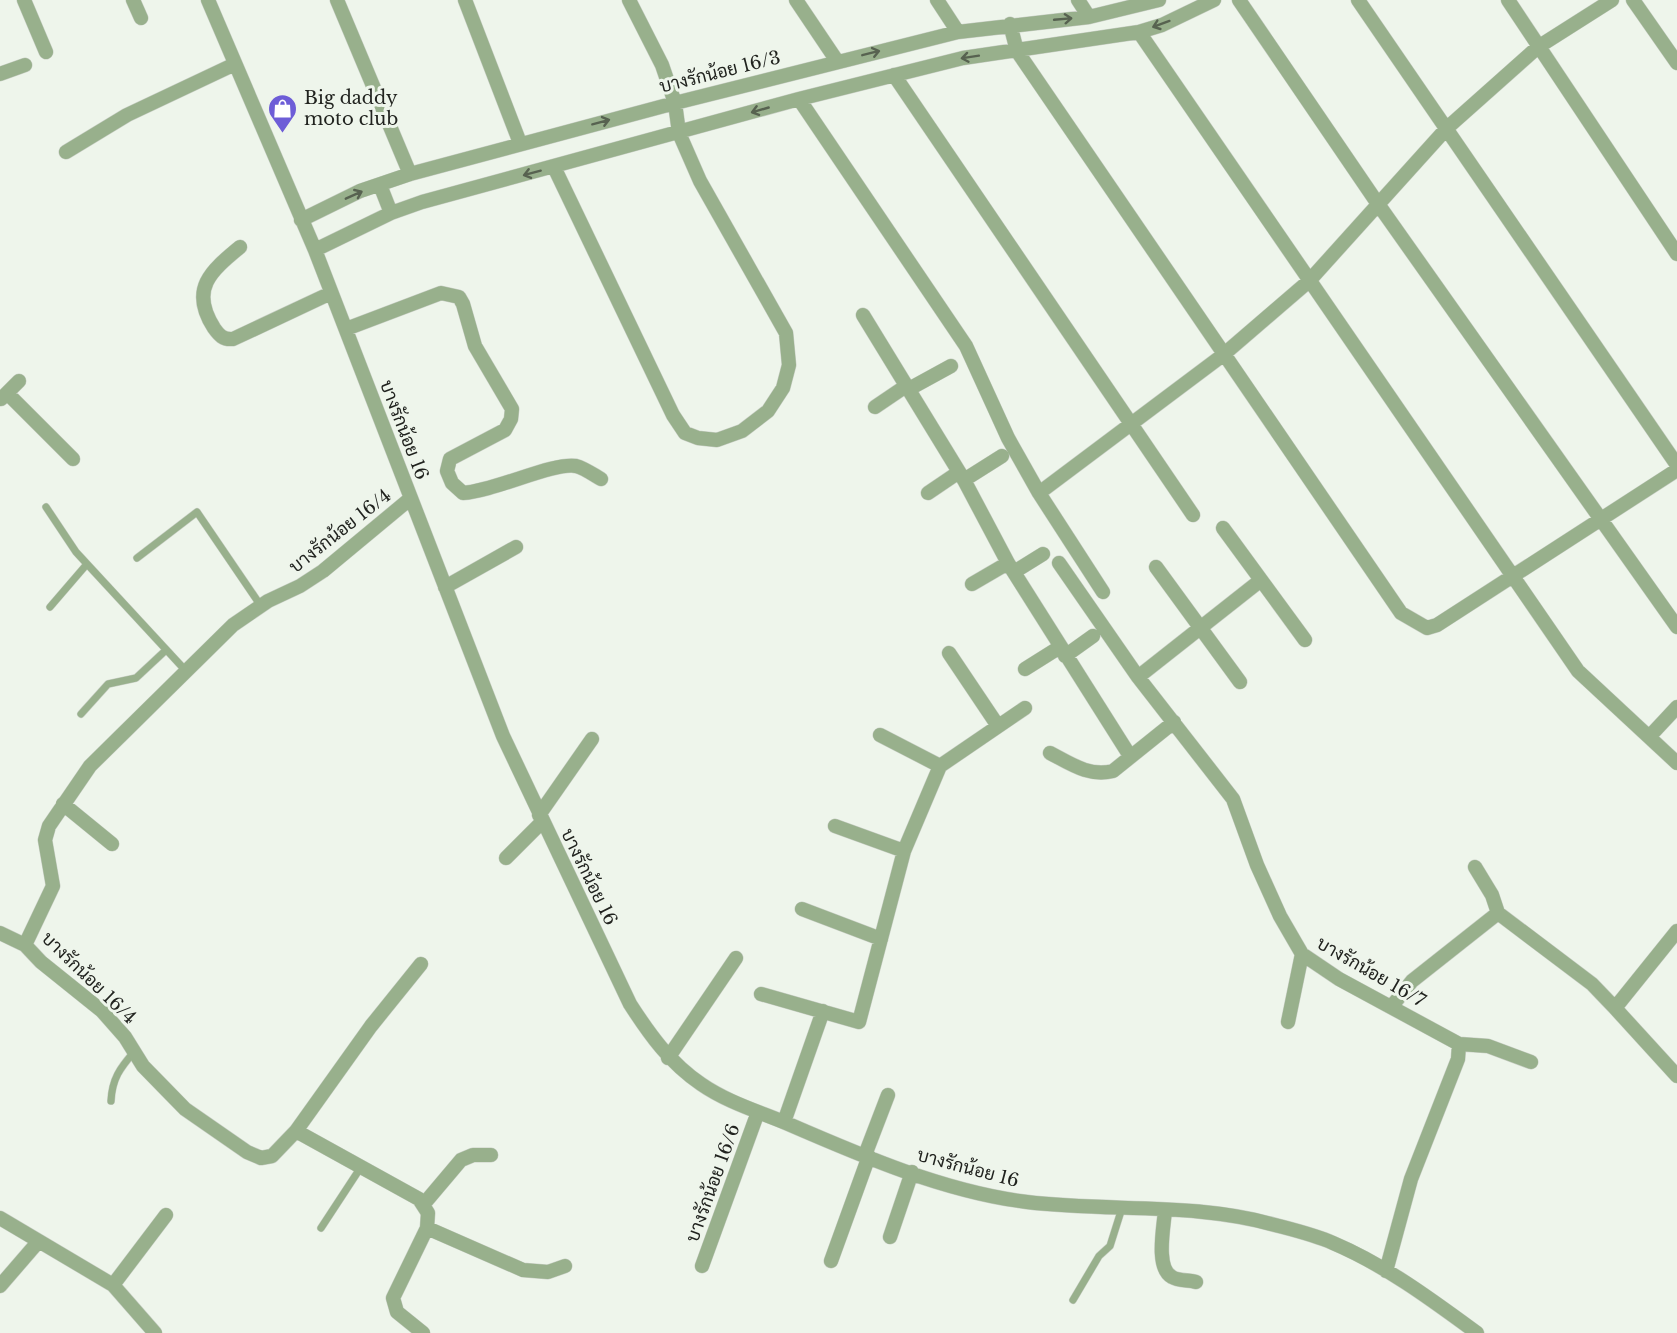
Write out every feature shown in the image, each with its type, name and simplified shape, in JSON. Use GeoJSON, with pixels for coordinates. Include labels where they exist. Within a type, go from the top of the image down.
{"type":"FeatureCollection","features":[{"type":"Feature","properties":{"kind":"street"},"geometry":{"type":"LineString","coordinates":[[24,0],[46,52]]}},
{"type":"Feature","properties":{"kind":"street"},"geometry":{"type":"LineString","coordinates":[[134,0],[141,18]]}},
{"type":"Feature","properties":{"kind":"street","name":"บางรักน้อย 16"},"geometry":{"type":"LineString","coordinates":[[208,0],[315,250],[503,736],[630,1004],[668,1058],[700,1084],[734,1103],[912,1172],[997,1198],[1122,1208],[1215,1212],[1273,1224],[1333,1243],[1386,1271],[1477,1333]]}},
{"type":"Feature","properties":{"kind":"street"},"geometry":{"type":"LineString","coordinates":[[338,0],[410,174]]}},
{"type":"Feature","properties":{"kind":"street"},"geometry":{"type":"LineString","coordinates":[[465,0],[520,143]]}},
{"type":"Feature","properties":{"kind":"street"},"geometry":{"type":"LineString","coordinates":[[554,167],[673,416],[685,433],[698,438],[717,440],[742,431],[768,411],[783,388],[789,365],[786,333],[700,181],[679,133],[675,102],[662,65],[629,0]]}},
{"type":"Feature","properties":{"kind":"street"},"geometry":{"type":"LineString","coordinates":[[796,0],[837,61]]}},
{"type":"Feature","properties":{"kind":"street"},"geometry":{"type":"LineString","coordinates":[[937,0],[958,32]]}},
{"type":"Feature","properties":{"kind":"street"},"geometry":{"type":"LineString","coordinates":[[1078,0],[1089,17]]}},
{"type":"Feature","properties":{"kind":"street","name":"บางรักน้อย 16/3"},"geometry":{"type":"LineString","coordinates":[[301,220],[360,191],[410,174],[675,102],[958,32],[1010,24],[1089,17],[1159,0]]}},
{"type":"Feature","properties":{"kind":"street"},"geometry":{"type":"LineString","coordinates":[[315,250],[391,213],[422,202],[799,99],[963,58],[1138,32],[1162,25],[1214,0]]}},
{"type":"Feature","properties":{"kind":"street"},"geometry":{"type":"LineString","coordinates":[[1239,0],[1378,204],[1677,627]]}},
{"type":"Feature","properties":{"kind":"street"},"geometry":{"type":"LineString","coordinates":[[1358,0],[1677,465]]}},
{"type":"Feature","properties":{"kind":"street"},"geometry":{"type":"LineString","coordinates":[[1508,0],[1677,254]]}},
{"type":"Feature","properties":{"kind":"street"},"geometry":{"type":"LineString","coordinates":[[1039,493],[1223,355],[1309,281],[1447,128],[1538,46],[1612,0]]}},
{"type":"Feature","properties":{"kind":"street"},"geometry":{"type":"LineString","coordinates":[[1633,0],[1677,63]]}},
{"type":"Feature","properties":{"kind":"street"},"geometry":{"type":"LineString","coordinates":[[1010,24],[1017,51],[1401,613],[1427,628],[1437,625],[1677,470]]}},
{"type":"Feature","properties":{"kind":"street"},"geometry":{"type":"LineString","coordinates":[[1138,32],[1578,671],[1677,763]]}},
{"type":"Feature","properties":{"kind":"street"},"geometry":{"type":"LineString","coordinates":[[66,152],[127,115],[235,64]]}},
{"type":"Feature","properties":{"kind":"street"},"geometry":{"type":"LineString","coordinates":[[0,74],[25,65]]}},
{"type":"Feature","properties":{"kind":"street"},"geometry":{"type":"LineString","coordinates":[[894,75],[1194,516]]}},
{"type":"Feature","properties":{"kind":"street"},"geometry":{"type":"LineString","coordinates":[[799,99],[966,346],[1008,438],[1039,493],[1103,592]]}},
{"type":"Feature","properties":{"kind":"street"},"geometry":{"type":"LineString","coordinates":[[380,185],[391,213]]}},
{"type":"Feature","properties":{"kind":"street"},"geometry":{"type":"LineString","coordinates":[[240,247],[214,268],[206,282],[202,296],[210,321],[219,335],[226,339],[233,339],[331,293]]}},
{"type":"Feature","properties":{"kind":"street"},"geometry":{"type":"LineString","coordinates":[[346,328],[441,293],[459,297],[464,304],[475,346],[512,409],[512,419],[505,430],[450,459],[447,471],[452,483],[463,493],[482,492],[556,468],[576,466],[601,479]]}},
{"type":"Feature","properties":{"kind":"street"},"geometry":{"type":"LineString","coordinates":[[863,315],[962,476],[1011,568],[1062,652],[1130,756]]}},
{"type":"Feature","properties":{"kind":"street"},"geometry":{"type":"LineString","coordinates":[[875,407],[951,366]]}},
{"type":"Feature","properties":{"kind":"street"},"geometry":{"type":"LineString","coordinates":[[19,381],[3,397],[73,459]]}},
{"type":"Feature","properties":{"kind":"street"},"geometry":{"type":"LineString","coordinates":[[928,493],[1002,456]]}},
{"type":"Feature","properties":{"kind":"street","name":"บางรักน้อย 16/4"},"geometry":{"type":"LineString","coordinates":[[411,498],[323,571],[261,606],[233,625],[90,766],[49,826],[45,840],[53,886],[25,945],[41,962],[102,1011],[159,1084],[184,1109],[247,1152],[261,1158],[272,1156],[296,1131],[371,1026],[421,964]]}},
{"type":"Feature","properties":{"kind":"street"},"geometry":{"type":"LineString","coordinates":[[1223,528],[1305,639]]}},
{"type":"Feature","properties":{"kind":"street"},"geometry":{"type":"LineString","coordinates":[[445,587],[516,547]]}},
{"type":"Feature","properties":{"kind":"street"},"geometry":{"type":"LineString","coordinates":[[972,584],[1043,554]]}},
{"type":"Feature","properties":{"kind":"street","name":"บางรักน้อย 16/7"},"geometry":{"type":"LineString","coordinates":[[1059,563],[1138,677],[1238,808],[1257,865],[1280,916],[1302,954],[1339,979],[1459,1044]]}},
{"type":"Feature","properties":{"kind":"street"},"geometry":{"type":"LineString","coordinates":[[1156,567],[1240,682]]}},
{"type":"Feature","properties":{"kind":"street"},"geometry":{"type":"LineString","coordinates":[[1138,677],[1261,580]]}},
{"type":"Feature","properties":{"kind":"street"},"geometry":{"type":"LineString","coordinates":[[1024,669],[1093,636]]}},
{"type":"Feature","properties":{"kind":"street"},"geometry":{"type":"LineString","coordinates":[[949,653],[998,726]]}},
{"type":"Feature","properties":{"kind":"street"},"geometry":{"type":"LineString","coordinates":[[1649,737],[1677,707]]}},
{"type":"Feature","properties":{"kind":"street"},"geometry":{"type":"LineString","coordinates":[[761,994],[859,1022],[904,851],[940,766],[1025,708]]}},
{"type":"Feature","properties":{"kind":"street"},"geometry":{"type":"LineString","coordinates":[[1050,753],[1085,772],[1102,774],[1113,771],[1174,722]]}},
{"type":"Feature","properties":{"kind":"street"},"geometry":{"type":"LineString","coordinates":[[880,735],[940,766]]}},
{"type":"Feature","properties":{"kind":"street"},"geometry":{"type":"LineString","coordinates":[[506,858],[540,818],[592,739]]}},
{"type":"Feature","properties":{"kind":"street"},"geometry":{"type":"LineString","coordinates":[[63,804],[112,844]]}},
{"type":"Feature","properties":{"kind":"street"},"geometry":{"type":"LineString","coordinates":[[835,826],[904,851]]}},
{"type":"Feature","properties":{"kind":"street"},"geometry":{"type":"LineString","coordinates":[[1475,867],[1498,913],[1592,984],[1677,1076]]}},
{"type":"Feature","properties":{"kind":"street"},"geometry":{"type":"LineString","coordinates":[[802,909],[881,939]]}},
{"type":"Feature","properties":{"kind":"street"},"geometry":{"type":"LineString","coordinates":[[1392,1006],[1412,981],[1498,913]]}},
{"type":"Feature","properties":{"kind":"street"},"geometry":{"type":"LineString","coordinates":[[1615,1008],[1677,931]]}},
{"type":"Feature","properties":{"kind":"street"},"geometry":{"type":"LineString","coordinates":[[0,933],[25,945]]}},
{"type":"Feature","properties":{"kind":"street"},"geometry":{"type":"LineString","coordinates":[[1288,1022],[1302,954]]}},
{"type":"Feature","properties":{"kind":"street"},"geometry":{"type":"LineString","coordinates":[[668,1058],[736,958]]}},
{"type":"Feature","properties":{"kind":"street"},"geometry":{"type":"LineString","coordinates":[[784,1122],[823,1011]]}},
{"type":"Feature","properties":{"kind":"street"},"geometry":{"type":"LineString","coordinates":[[1386,1271],[1411,1179],[1458,1059],[1459,1044],[1488,1046],[1531,1062]]}},
{"type":"Feature","properties":{"kind":"street"},"geometry":{"type":"LineString","coordinates":[[831,1261],[888,1095]]}},
{"type":"Feature","properties":{"kind":"street","name":"บางรักน้อย 16/6"},"geometry":{"type":"LineString","coordinates":[[702,1266],[758,1112]]}},
{"type":"Feature","properties":{"kind":"street"},"geometry":{"type":"LineString","coordinates":[[296,1131],[419,1199],[423,1205],[428,1213],[428,1228],[393,1298],[397,1312],[423,1333]]}},
{"type":"Feature","properties":{"kind":"street"},"geometry":{"type":"LineString","coordinates":[[423,1205],[461,1160],[473,1155],[491,1155]]}},
{"type":"Feature","properties":{"kind":"street"},"geometry":{"type":"LineString","coordinates":[[890,1237],[912,1172]]}},
{"type":"Feature","properties":{"kind":"street"},"geometry":{"type":"LineString","coordinates":[[1165,1210],[1161,1248],[1165,1269],[1173,1278],[1196,1282]]}},
{"type":"Feature","properties":{"kind":"street"},"geometry":{"type":"LineString","coordinates":[[113,1285],[166,1215]]}},
{"type":"Feature","properties":{"kind":"street"},"geometry":{"type":"LineString","coordinates":[[0,1218],[113,1285],[155,1333]]}},
{"type":"Feature","properties":{"kind":"street"},"geometry":{"type":"LineString","coordinates":[[428,1228],[523,1270],[548,1272],[566,1266]]}},
{"type":"Feature","properties":{"kind":"street"},"geometry":{"type":"LineString","coordinates":[[0,1286],[38,1242]]}},
{"type":"Feature","properties":{"kind":"lane"},"geometry":{"type":"LineString","coordinates":[[46,507],[87,564],[186,671]]}},
{"type":"Feature","properties":{"kind":"lane"},"geometry":{"type":"LineString","coordinates":[[136,558],[197,512],[261,606]]}},
{"type":"Feature","properties":{"kind":"lane"},"geometry":{"type":"LineString","coordinates":[[50,607],[87,564]]}},
{"type":"Feature","properties":{"kind":"lane"},"geometry":{"type":"LineString","coordinates":[[81,714],[108,684],[136,678],[166,650]]}},
{"type":"Feature","properties":{"kind":"lane"},"geometry":{"type":"LineString","coordinates":[[111,1101],[112,1084],[117,1072],[134,1052]]}},
{"type":"Feature","properties":{"kind":"lane"},"geometry":{"type":"LineString","coordinates":[[321,1228],[361,1167]]}},
{"type":"Feature","properties":{"kind":"lane"},"geometry":{"type":"LineString","coordinates":[[1073,1300],[1099,1256],[1110,1246],[1122,1208]]}},
{"type":"Feature","properties":{"kind":"place","name":"Big daddy moto club"},"geometry":{"type":"Point","coordinates":[283,134]}}]}
